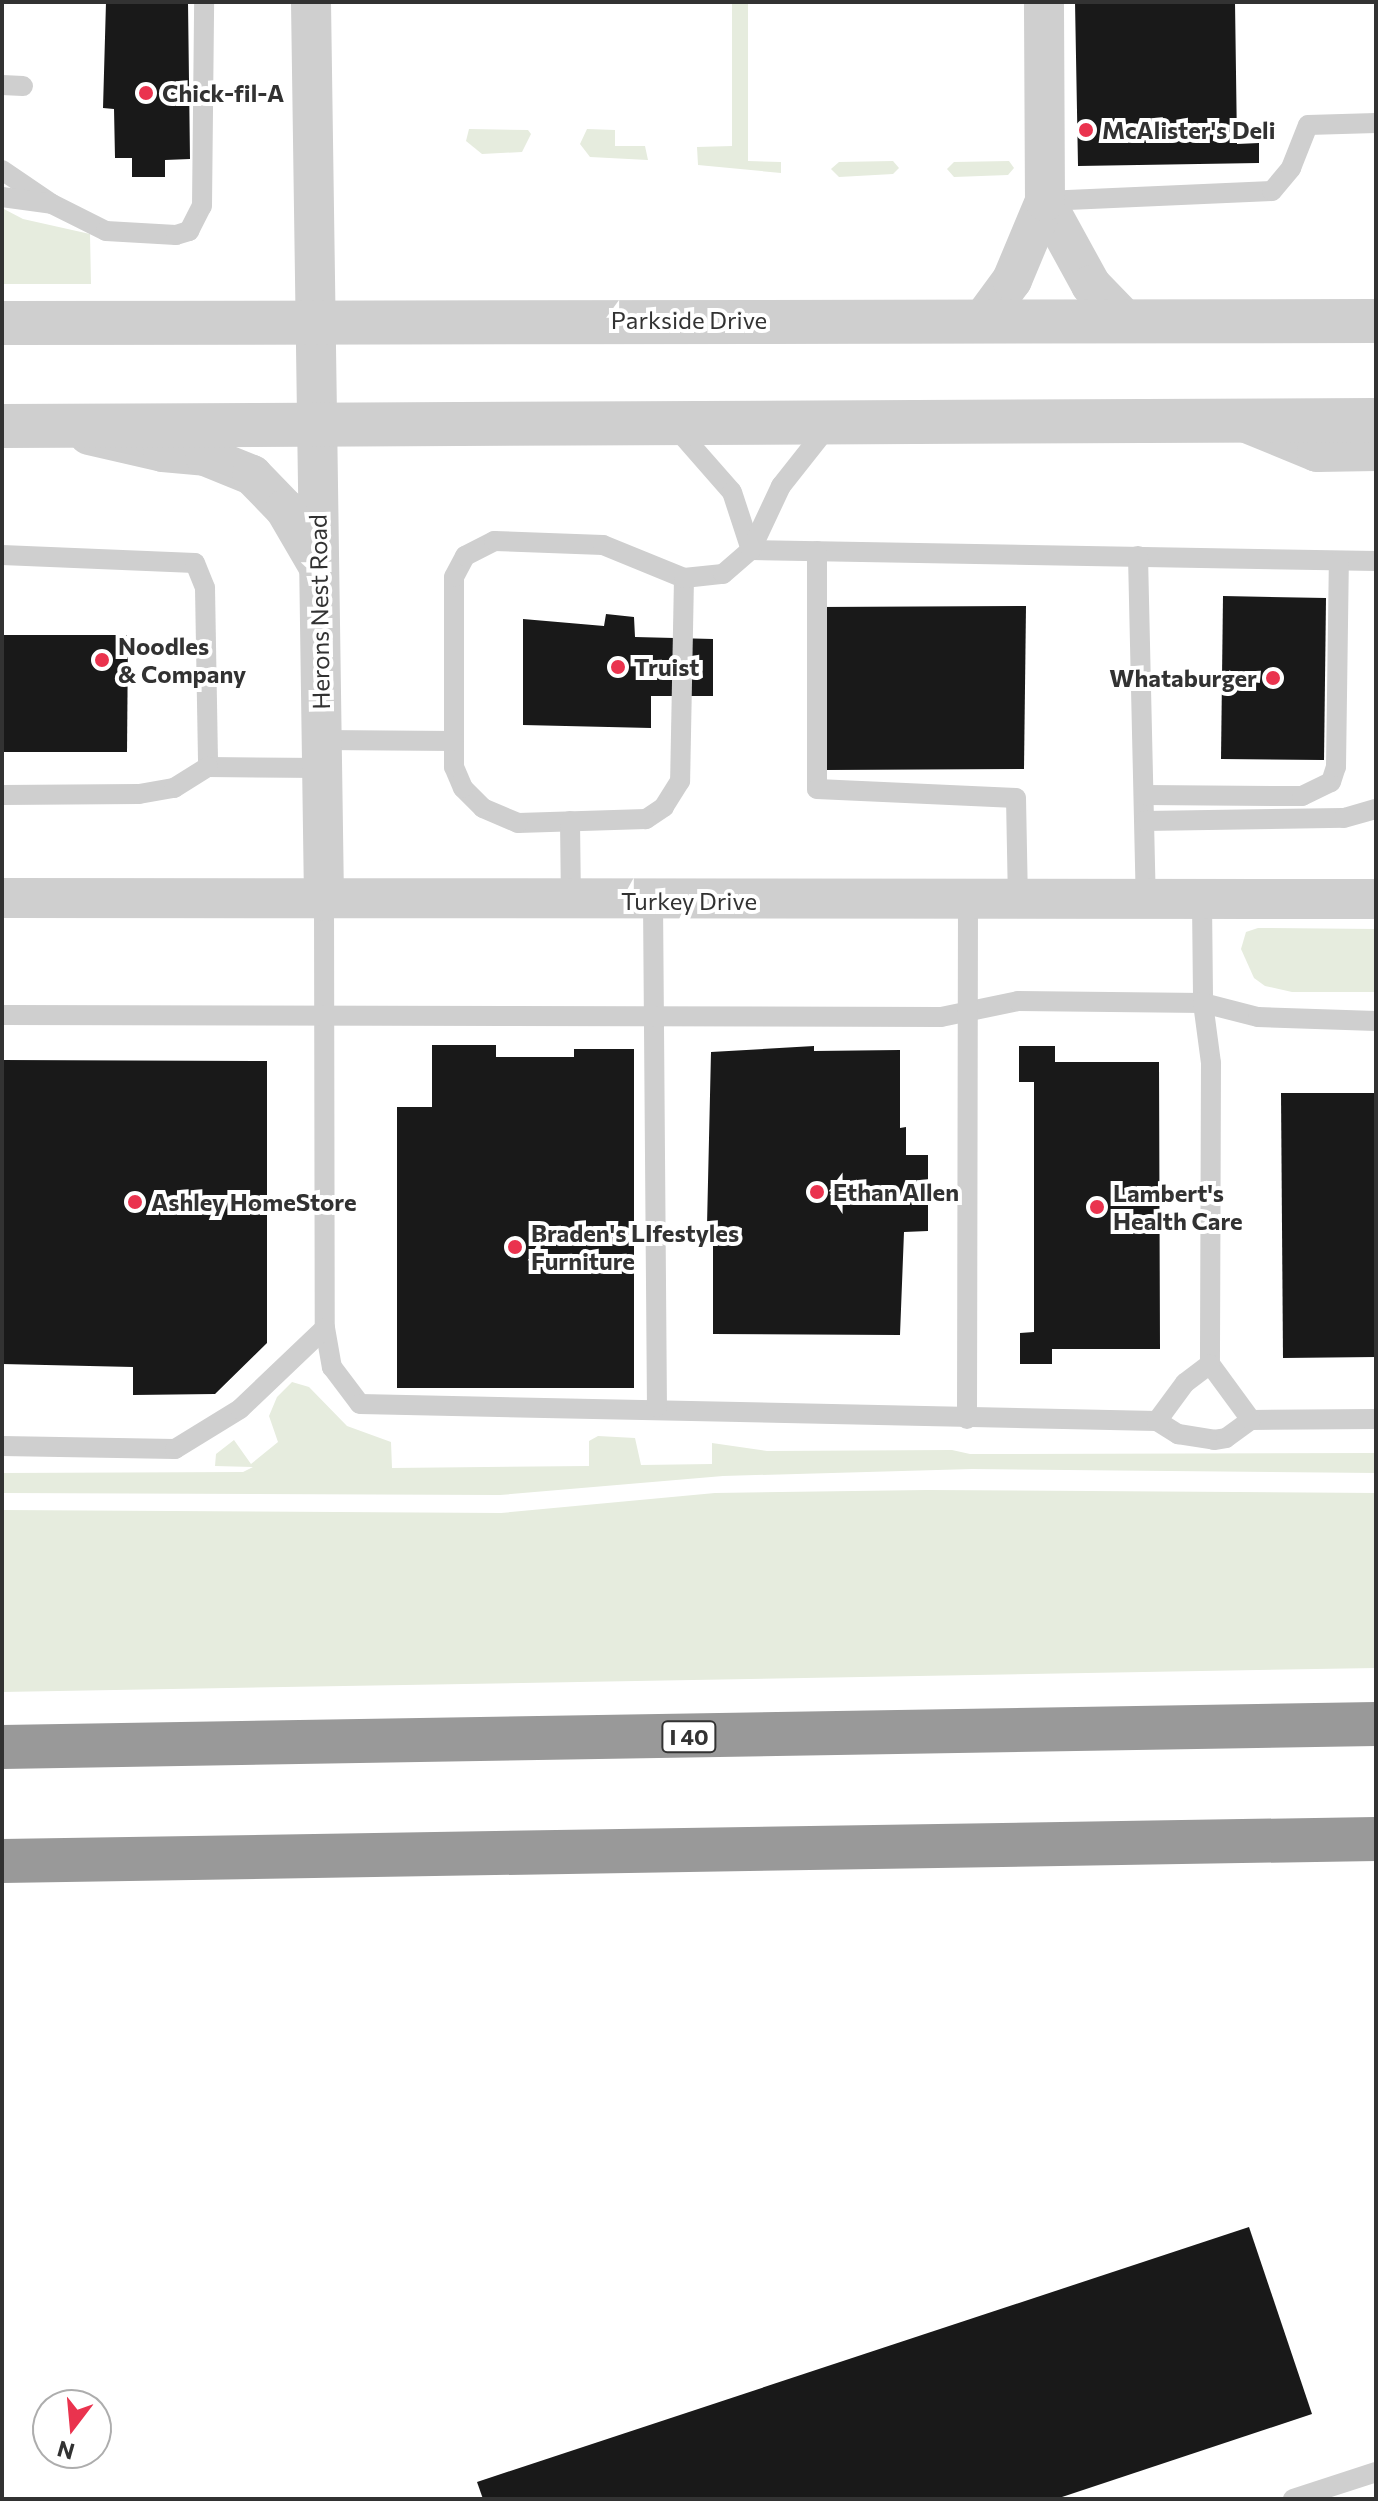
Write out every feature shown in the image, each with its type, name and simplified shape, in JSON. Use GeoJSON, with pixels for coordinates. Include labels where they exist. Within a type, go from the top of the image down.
{"type":"FeatureCollection","features":[{"type":"Feature","properties":{"kind":"highway","name":"I 40"},"geometry":{"type":"LineString","coordinates":[[2,1747],[1376,1724]]}},
{"type":"Feature","properties":{"kind":"highway"},"geometry":{"type":"LineString","coordinates":[[2,1861],[1376,1839]]}},
{"type":"Feature","properties":{"kind":"street","name":"Herons Nest Road"},"geometry":{"type":"LineString","coordinates":[[311,2],[324,901]]}},
{"type":"Feature","properties":{"kind":"street"},"geometry":{"type":"LineString","coordinates":[[984,318],[1012,280],[1045,201],[1044,2]]}},
{"type":"Feature","properties":{"kind":"street"},"geometry":{"type":"LineString","coordinates":[[1045,201],[1091,285],[1126,321]]}},
{"type":"Feature","properties":{"kind":"street","name":"Parkside Drive"},"geometry":{"type":"LineString","coordinates":[[2,323],[984,318],[1376,321]]}},
{"type":"Feature","properties":{"kind":"street"},"geometry":{"type":"LineString","coordinates":[[1240,420],[1317,452],[1376,451]]}},
{"type":"Feature","properties":{"kind":"street"},"geometry":{"type":"LineString","coordinates":[[2,426],[1376,420]]}},
{"type":"Feature","properties":{"kind":"street"},"geometry":{"type":"LineString","coordinates":[[50,426],[163,452],[205,456],[252,475],[285,509],[318,565]]}},
{"type":"Feature","properties":{"kind":"street","name":"Turkey Drive"},"geometry":{"type":"LineString","coordinates":[[2,898],[324,901],[1376,899]]}},
{"type":"Feature","properties":{"kind":"lane"},"geometry":{"type":"LineString","coordinates":[[2,170],[52,204],[118,234],[176,235],[197,223],[202,206],[204,2]]}},
{"type":"Feature","properties":{"kind":"lane"},"geometry":{"type":"LineString","coordinates":[[2,85],[23,86]]}},
{"type":"Feature","properties":{"kind":"lane"},"geometry":{"type":"LineString","coordinates":[[1045,201],[1272,191],[1291,168],[1308,125],[1376,123]]}},
{"type":"Feature","properties":{"kind":"lane"},"geometry":{"type":"LineString","coordinates":[[2,197],[52,204]]}},
{"type":"Feature","properties":{"kind":"lane"},"geometry":{"type":"LineString","coordinates":[[684,578],[680,781],[664,807],[646,819],[518,823],[483,808],[463,788],[454,767],[454,577],[465,556],[479,546],[494,541],[603,545],[684,578],[723,574],[751,550],[781,486],[833,421]]}},
{"type":"Feature","properties":{"kind":"lane"},"geometry":{"type":"LineString","coordinates":[[672,424],[732,492],[751,550]]}},
{"type":"Feature","properties":{"kind":"lane"},"geometry":{"type":"LineString","coordinates":[[751,550],[1376,561]]}},
{"type":"Feature","properties":{"kind":"lane"},"geometry":{"type":"LineString","coordinates":[[817,551],[817,789],[1016,798],[1018,900]]}},
{"type":"Feature","properties":{"kind":"lane"},"geometry":{"type":"LineString","coordinates":[[2,555],[195,563],[205,588],[208,767]]}},
{"type":"Feature","properties":{"kind":"lane"},"geometry":{"type":"LineString","coordinates":[[1138,556],[1146,900]]}},
{"type":"Feature","properties":{"kind":"lane"},"geometry":{"type":"LineString","coordinates":[[1144,795],[1302,796],[1331,782],[1336,767],[1339,561]]}},
{"type":"Feature","properties":{"kind":"lane"},"geometry":{"type":"LineString","coordinates":[[2,795],[139,794],[174,788],[208,767],[454,741]]}},
{"type":"Feature","properties":{"kind":"lane"},"geometry":{"type":"LineString","coordinates":[[1145,821],[1344,818],[1376,809]]}},
{"type":"Feature","properties":{"kind":"lane"},"geometry":{"type":"LineString","coordinates":[[570,821],[571,900]]}},
{"type":"Feature","properties":{"kind":"lane"},"geometry":{"type":"LineString","coordinates":[[967,1419],[968,900]]}},
{"type":"Feature","properties":{"kind":"lane"},"geometry":{"type":"LineString","coordinates":[[324,901],[327,1014],[325,1328],[332,1367],[360,1404],[657,1407],[967,1419],[1157,1421],[1178,1434],[1214,1440],[1226,1438],[1251,1420],[1376,1419]]}},
{"type":"Feature","properties":{"kind":"lane"},"geometry":{"type":"LineString","coordinates":[[653,901],[657,1407]]}},
{"type":"Feature","properties":{"kind":"lane"},"geometry":{"type":"LineString","coordinates":[[1202,901],[1203,1003],[1211,1063],[1210,1364],[1251,1420]]}},
{"type":"Feature","properties":{"kind":"lane"},"geometry":{"type":"LineString","coordinates":[[2,1015],[655,1013],[941,1017],[1018,1001],[1203,1003],[1258,1017],[1376,1021]]}},
{"type":"Feature","properties":{"kind":"lane"},"geometry":{"type":"LineString","coordinates":[[2,1446],[175,1449],[240,1409],[325,1328]]}},
{"type":"Feature","properties":{"kind":"lane"},"geometry":{"type":"LineString","coordinates":[[1157,1421],[1185,1383],[1210,1364]]}},
{"type":"Feature","properties":{"kind":"lane"},"geometry":{"type":"LineString","coordinates":[[1293,2499],[1376,2472]]}},
{"type":"Feature","properties":{"kind":"shaded area"},"geometry":{"type":"Polygon","coordinates":[[[732,2],[748,2],[748,161],[781,162],[781,173],[698,165],[697,147],[732,146],[732,2]]]}},
{"type":"Feature","properties":{"kind":"shaded area"},"geometry":{"type":"Polygon","coordinates":[[[469,129],[528,130],[531,134],[522,152],[482,154],[466,141],[469,129]]]}},
{"type":"Feature","properties":{"kind":"shaded area"},"geometry":{"type":"Polygon","coordinates":[[[587,129],[615,130],[615,146],[645,146],[648,160],[590,157],[580,144],[587,129]]]}},
{"type":"Feature","properties":{"kind":"shaded area"},"geometry":{"type":"Polygon","coordinates":[[[893,161],[899,168],[893,174],[839,177],[831,169],[839,162],[893,161]]]}},
{"type":"Feature","properties":{"kind":"shaded area"},"geometry":{"type":"Polygon","coordinates":[[[1009,161],[1014,168],[1008,175],[954,177],[947,169],[954,162],[1009,161]]]}},
{"type":"Feature","properties":{"kind":"shaded area"},"geometry":{"type":"Polygon","coordinates":[[[2,208],[23,219],[90,234],[91,284],[2,284],[2,208]]]}},
{"type":"Feature","properties":{"kind":"shaded area"},"geometry":{"type":"Polygon","coordinates":[[[1258,928],[1376,929],[1376,992],[1292,992],[1265,986],[1254,978],[1241,949],[1246,932],[1258,928]]]}},
{"type":"Feature","properties":{"kind":"shaded area"},"geometry":{"type":"Polygon","coordinates":[[[292,1382],[309,1387],[347,1426],[391,1442],[392,1468],[589,1466],[589,1441],[598,1436],[635,1438],[641,1465],[712,1464],[712,1443],[767,1451],[1376,1453],[1376,1473],[972,1469],[723,1476],[500,1495],[2,1493],[2,1473],[243,1472],[253,1467],[215,1466],[216,1454],[234,1440],[251,1464],[278,1442],[269,1416],[277,1397],[292,1382]]]}},
{"type":"Feature","properties":{"kind":"shaded area"},"geometry":{"type":"Polygon","coordinates":[[[927,1490],[1376,1493],[1376,1668],[2,1692],[2,1510],[501,1513],[715,1493],[927,1490]]]}},
{"type":"Feature","properties":{"kind":"building","name":"Chick-fil-A"},"geometry":{"type":"Polygon","coordinates":[[[106,2],[188,2],[190,159],[165,160],[165,177],[132,177],[132,158],[115,158],[114,109],[103,108],[106,2]]]}},
{"type":"Feature","properties":{"kind":"building"},"geometry":{"type":"Polygon","coordinates":[[[1075,2],[1235,2],[1237,144],[1259,143],[1259,163],[1078,166],[1075,2]]]}},
{"type":"Feature","properties":{"kind":"building","name":"Whataburger"},"geometry":{"type":"Polygon","coordinates":[[[1223,596],[1326,598],[1324,760],[1221,759],[1223,596]]]}},
{"type":"Feature","properties":{"kind":"building"},"geometry":{"type":"Polygon","coordinates":[[[1026,606],[1024,769],[825,770],[820,607],[1026,606]]]}},
{"type":"Feature","properties":{"kind":"building","name":"Truist"},"geometry":{"type":"Polygon","coordinates":[[[606,614],[634,617],[635,637],[713,639],[713,696],[651,696],[651,728],[523,725],[523,619],[604,626],[606,614]]]}},
{"type":"Feature","properties":{"kind":"building"},"geometry":{"type":"Polygon","coordinates":[[[2,635],[128,635],[127,752],[2,752],[2,635]]]}},
{"type":"Feature","properties":{"kind":"building","name":"Braden's LIfestyles Furniture"},"geometry":{"type":"Polygon","coordinates":[[[432,1045],[496,1045],[496,1057],[574,1057],[574,1049],[634,1049],[634,1388],[397,1388],[397,1107],[432,1107],[432,1045]]]}},
{"type":"Feature","properties":{"kind":"building","name":"Ethan Allen"},"geometry":{"type":"Polygon","coordinates":[[[814,1046],[814,1051],[900,1050],[900,1128],[906,1127],[906,1155],[928,1155],[928,1231],[904,1232],[900,1335],[713,1334],[713,1225],[707,1225],[711,1052],[814,1046]]]}},
{"type":"Feature","properties":{"kind":"building","name":"Lambert's Health Care"},"geometry":{"type":"Polygon","coordinates":[[[1019,1046],[1055,1046],[1055,1062],[1159,1062],[1160,1349],[1052,1349],[1052,1364],[1020,1364],[1020,1333],[1034,1332],[1034,1082],[1019,1082],[1019,1046]]]}},
{"type":"Feature","properties":{"kind":"building","name":"Ashley HomeStore"},"geometry":{"type":"Polygon","coordinates":[[[2,1060],[267,1061],[267,1343],[215,1394],[133,1395],[133,1367],[2,1364],[2,1060]]]}},
{"type":"Feature","properties":{"kind":"building"},"geometry":{"type":"Polygon","coordinates":[[[1281,1093],[1376,1093],[1376,1357],[1283,1358],[1281,1093]]]}},
{"type":"Feature","properties":{"kind":"building"},"geometry":{"type":"Polygon","coordinates":[[[1249,2227],[1312,2414],[1056,2499],[483,2499],[477,2482],[1249,2227]]]}},
{"type":"Feature","properties":{"kind":"place","name":"Chick-fil-A"},"geometry":{"type":"Point","coordinates":[146,93]}},
{"type":"Feature","properties":{"kind":"place","name":"McAlister's Deli"},"geometry":{"type":"Point","coordinates":[1086,130]}},
{"type":"Feature","properties":{"kind":"place","name":"Noodles & Company"},"geometry":{"type":"Point","coordinates":[102,660]}},
{"type":"Feature","properties":{"kind":"place","name":"Truist"},"geometry":{"type":"Point","coordinates":[618,667]}},
{"type":"Feature","properties":{"kind":"place","name":"Whataburger"},"geometry":{"type":"Point","coordinates":[1273,678]}},
{"type":"Feature","properties":{"kind":"place","name":"Ethan Allen"},"geometry":{"type":"Point","coordinates":[817,1192]}},
{"type":"Feature","properties":{"kind":"place","name":"Ashley HomeStore"},"geometry":{"type":"Point","coordinates":[135,1202]}},
{"type":"Feature","properties":{"kind":"place","name":"Lambert's Health Care"},"geometry":{"type":"Point","coordinates":[1097,1207]}},
{"type":"Feature","properties":{"kind":"place","name":"Braden's LIfestyles Furniture"},"geometry":{"type":"Point","coordinates":[515,1247]}}]}
